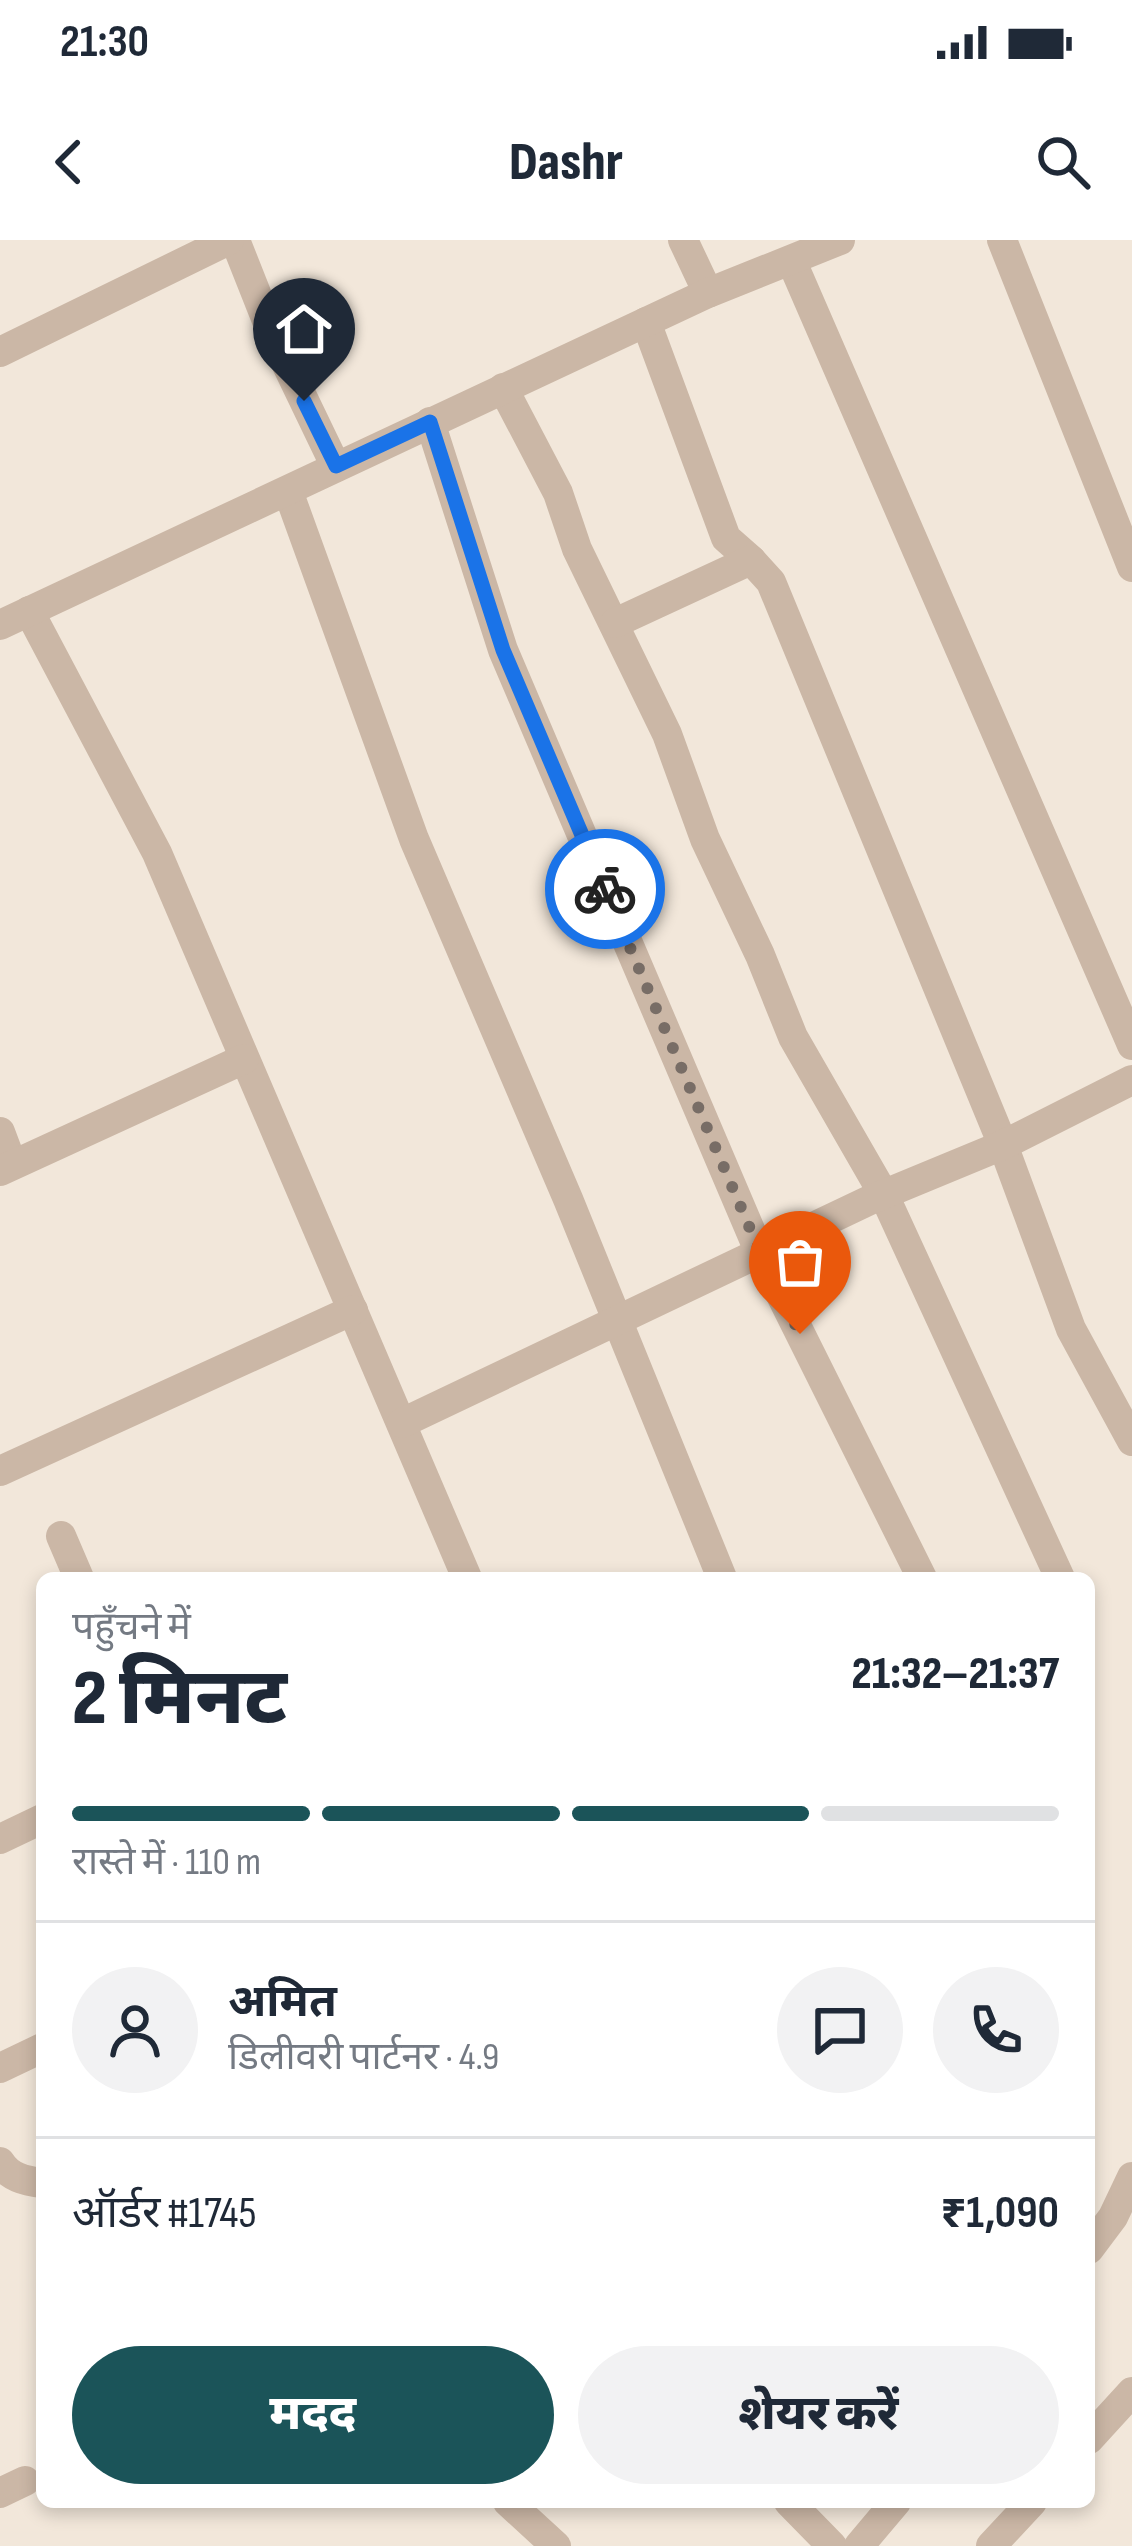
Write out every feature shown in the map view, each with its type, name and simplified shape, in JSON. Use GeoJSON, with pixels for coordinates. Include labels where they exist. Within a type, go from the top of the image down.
{"type":"FeatureCollection","features":[{"type":"Feature","properties":{"kind":"street"},"geometry":{"type":"LineString","coordinates":[[0,352],[232,240],[336,466]]}},
{"type":"Feature","properties":{"kind":"street"},"geometry":{"type":"LineString","coordinates":[[683,240],[708,293]]}},
{"type":"Feature","properties":{"kind":"street"},"geometry":{"type":"LineString","coordinates":[[0,625],[708,293],[840,240]]}},
{"type":"Feature","properties":{"kind":"street"},"geometry":{"type":"LineString","coordinates":[[1003,240],[1132,567]]}},
{"type":"Feature","properties":{"kind":"street"},"geometry":{"type":"LineString","coordinates":[[792,262],[1132,1045]]}},
{"type":"Feature","properties":{"kind":"street"},"geometry":{"type":"LineString","coordinates":[[646,322],[727,538],[771,582],[1003,1145],[1071,1329],[1132,1441]]}},
{"type":"Feature","properties":{"kind":"street"},"geometry":{"type":"LineString","coordinates":[[503,388],[558,493],[577,549],[667,734],[705,839],[793,1037],[884,1195],[1057,1572]]}},
{"type":"Feature","properties":{"kind":"street"},"geometry":{"type":"LineString","coordinates":[[430,422],[503,650],[760,1252],[919,1572]]}},
{"type":"Feature","properties":{"kind":"street"},"geometry":{"type":"LineString","coordinates":[[288,491],[413,839],[720,1572]]}},
{"type":"Feature","properties":{"kind":"street"},"geometry":{"type":"LineString","coordinates":[[615,623],[751,560]]}},
{"type":"Feature","properties":{"kind":"street"},"geometry":{"type":"LineString","coordinates":[[29,611],[157,854],[464,1572]]}},
{"type":"Feature","properties":{"kind":"street"},"geometry":{"type":"LineString","coordinates":[[0,1132],[6,1167],[244,1059]]}},
{"type":"Feature","properties":{"kind":"street"},"geometry":{"type":"LineString","coordinates":[[402,1423],[760,1252],[1003,1145],[1132,1080]]}},
{"type":"Feature","properties":{"kind":"street"},"geometry":{"type":"LineString","coordinates":[[0,1471],[353,1310]]}},
{"type":"Feature","properties":{"kind":"street"},"geometry":{"type":"LineString","coordinates":[[61,1536],[76,1572]]}},
{"type":"Feature","properties":{"kind":"street"},"geometry":{"type":"LineString","coordinates":[[0,1839],[36,1822]]}},
{"type":"Feature","properties":{"kind":"street"},"geometry":{"type":"LineString","coordinates":[[0,2068],[36,2051]]}},
{"type":"Feature","properties":{"kind":"street"},"geometry":{"type":"LineString","coordinates":[[0,2162],[5,2171],[36,2183]]}},
{"type":"Feature","properties":{"kind":"street"},"geometry":{"type":"LineString","coordinates":[[1095,2240],[1132,2177]]}},
{"type":"Feature","properties":{"kind":"street"},"geometry":{"type":"LineString","coordinates":[[1095,2432],[1132,2392]]}},
{"type":"Feature","properties":{"kind":"street"},"geometry":{"type":"LineString","coordinates":[[515,2508],[556,2546]]}},
{"type":"Feature","properties":{"kind":"street"},"geometry":{"type":"LineString","coordinates":[[795,2508],[832,2546]]}},
{"type":"Feature","properties":{"kind":"street"},"geometry":{"type":"LineString","coordinates":[[859,2546],[891,2508]]}},
{"type":"Feature","properties":{"kind":"street"},"geometry":{"type":"LineString","coordinates":[[992,2546],[1027,2508]]}},
{"type":"Feature","properties":{"kind":"way so far"},"geometry":{"type":"LineString","coordinates":[[605,889],[760,1252],[800,1334]]}},
{"type":"Feature","properties":{"kind":"route"},"geometry":{"type":"LineString","coordinates":[[304,401],[336,466],[430,422],[503,650],[605,889]]}}]}
